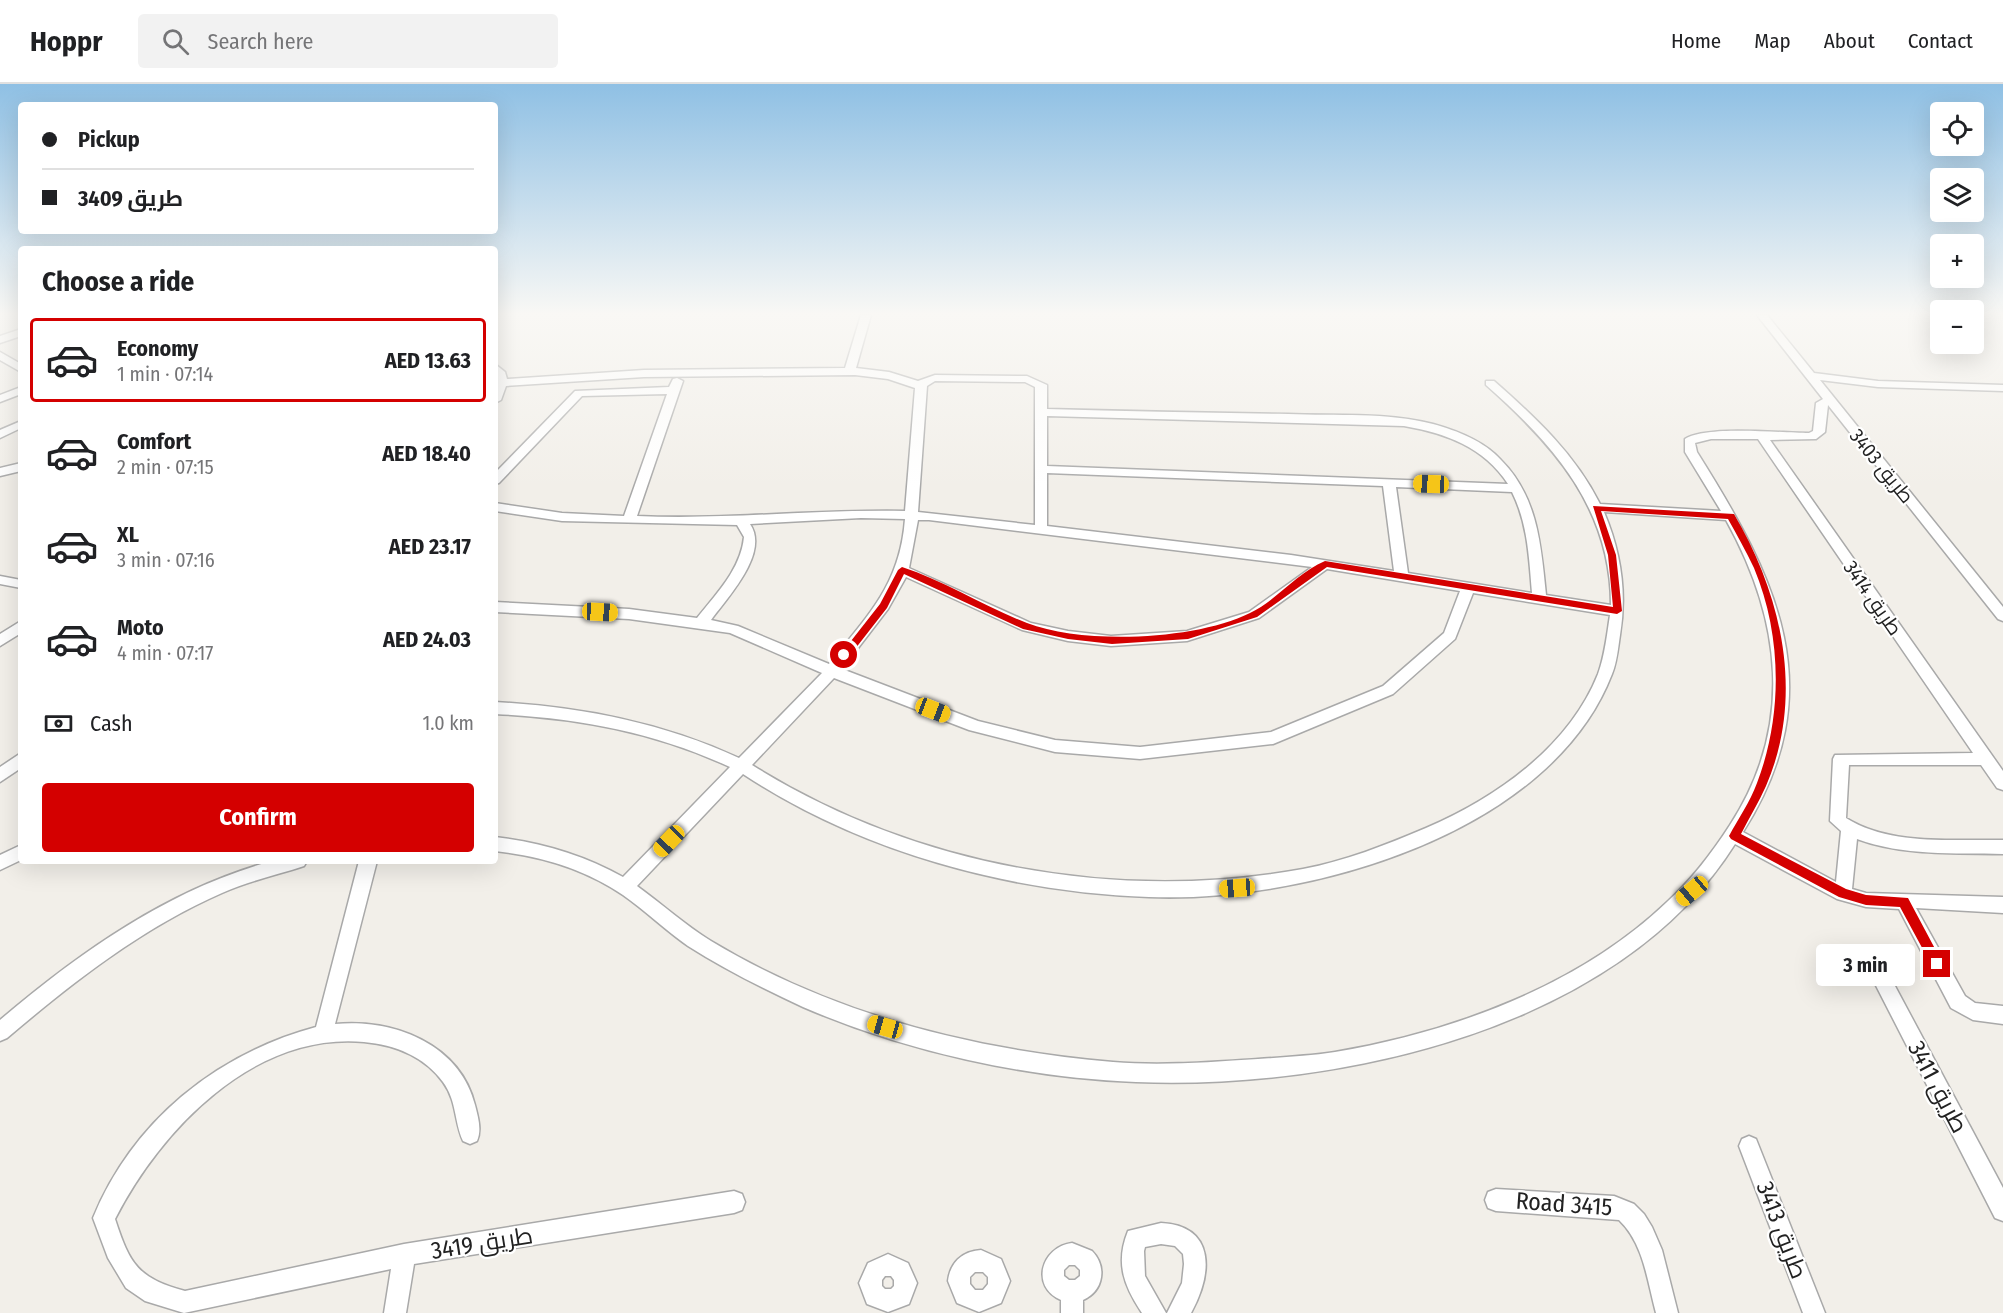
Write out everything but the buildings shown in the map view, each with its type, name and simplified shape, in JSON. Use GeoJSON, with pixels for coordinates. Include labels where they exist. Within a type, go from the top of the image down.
{"type":"FeatureCollection","features":[{"type":"Feature","properties":{"kind":"street"},"geometry":{"type":"LineString","coordinates":[[498,393],[502,383],[499,372]]}},
{"type":"Feature","properties":{"kind":"street"},"geometry":{"type":"LineString","coordinates":[[502,383],[676,372]]}},
{"type":"Feature","properties":{"kind":"street"},"geometry":{"type":"LineString","coordinates":[[629,520],[673,390],[682,372]]}},
{"type":"Feature","properties":{"kind":"street"},"geometry":{"type":"LineString","coordinates":[[854,372],[892,375],[921,386]]}},
{"type":"Feature","properties":{"kind":"street","name":"طريق 3403"},"geometry":{"type":"LineString","coordinates":[[1808,372],[2003,616]]}},
{"type":"Feature","properties":{"kind":"street"},"geometry":{"type":"LineString","coordinates":[[1811,376],[1878,384]]}},
{"type":"Feature","properties":{"kind":"street"},"geometry":{"type":"LineString","coordinates":[[625,887],[832,671],[883,606],[902,570],[909,544],[921,386],[924,381],[935,378],[1032,380],[1039,383],[1042,388],[1041,529]]}},
{"type":"Feature","properties":{"kind":"street"},"geometry":{"type":"LineString","coordinates":[[498,708],[549,710],[630,723],[697,744],[741,765],[786,793],[843,821],[950,860],[988,869],[1059,882],[1134,890],[1204,890],[1279,882],[1329,871],[1415,842],[1468,817],[1513,787],[1555,750],[1586,711],[1606,670],[1617,611],[1612,555],[1596,508],[1580,478],[1559,447],[1531,418],[1490,383]]}},
{"type":"Feature","properties":{"kind":"street"},"geometry":{"type":"LineString","coordinates":[[498,844],[570,861],[625,887],[692,938],[774,984],[864,1021],[970,1051],[1100,1070],[1206,1073],[1333,1061],[1446,1035],[1541,998],[1623,950],[1692,891],[1734,836],[1762,784],[1776,735],[1782,679],[1775,622],[1758,568],[1731,516],[1691,452],[1689,442],[1696,437],[1711,435],[1806,438],[1817,435],[1825,394],[1834,385],[2003,388]]}},
{"type":"Feature","properties":{"kind":"street"},"geometry":{"type":"LineString","coordinates":[[498,477],[579,393],[673,390]]}},
{"type":"Feature","properties":{"kind":"street"},"geometry":{"type":"LineString","coordinates":[[0,399],[18,391]]}},
{"type":"Feature","properties":{"kind":"street"},"geometry":{"type":"LineString","coordinates":[[1042,412],[1376,420],[1412,423],[1447,430],[1476,444],[1499,463],[1515,488],[1533,532],[1539,598]]}},
{"type":"Feature","properties":{"kind":"street"},"geometry":{"type":"LineString","coordinates":[[0,434],[18,425]]}},
{"type":"Feature","properties":{"kind":"street","name":"طريق 3414"},"geometry":{"type":"LineString","coordinates":[[1762,437],[2003,784]]}},
{"type":"Feature","properties":{"kind":"street"},"geometry":{"type":"LineString","coordinates":[[0,472],[18,468]]}},
{"type":"Feature","properties":{"kind":"street"},"geometry":{"type":"LineString","coordinates":[[1042,469],[1515,488]]}},
{"type":"Feature","properties":{"kind":"street"},"geometry":{"type":"LineString","coordinates":[[1389,483],[1401,575]]}},
{"type":"Feature","properties":{"kind":"street"},"geometry":{"type":"LineString","coordinates":[[498,507],[562,517],[629,520],[740,521],[861,514],[911,514],[1325,564],[1617,611]]}},
{"type":"Feature","properties":{"kind":"street"},"geometry":{"type":"LineString","coordinates":[[1596,508],[1731,516]]}},
{"type":"Feature","properties":{"kind":"street"},"geometry":{"type":"LineString","coordinates":[[701,622],[749,552],[750,537],[740,521]]}},
{"type":"Feature","properties":{"kind":"street"},"geometry":{"type":"LineString","coordinates":[[902,570],[1027,627],[1068,636],[1112,641],[1188,636],[1254,615],[1325,564]]}},
{"type":"Feature","properties":{"kind":"street"},"geometry":{"type":"LineString","coordinates":[[0,580],[18,583]]}},
{"type":"Feature","properties":{"kind":"street"},"geometry":{"type":"LineString","coordinates":[[498,607],[629,614],[701,622],[733,629],[832,671],[974,726],[1055,746],[1140,753],[1273,738],[1388,690],[1450,636],[1469,586]]}},
{"type":"Feature","properties":{"kind":"street"},"geometry":{"type":"LineString","coordinates":[[0,641],[18,628]]}},
{"type":"Feature","properties":{"kind":"street"},"geometry":{"type":"LineString","coordinates":[[1984,759],[1841,759],[1838,821],[1849,831],[1886,841],[2003,847]]}},
{"type":"Feature","properties":{"kind":"street"},"geometry":{"type":"LineString","coordinates":[[0,776],[18,761]]}},
{"type":"Feature","properties":{"kind":"street"},"geometry":{"type":"LineString","coordinates":[[1843,894],[1849,831]]}},
{"type":"Feature","properties":{"kind":"street"},"geometry":{"type":"LineString","coordinates":[[1734,836],[1843,894],[1866,900],[2003,905]]}},
{"type":"Feature","properties":{"kind":"street"},"geometry":{"type":"LineString","coordinates":[[0,863],[18,854]]}},
{"type":"Feature","properties":{"kind":"street"},"geometry":{"type":"LineString","coordinates":[[0,1032],[57,983],[114,943],[162,915],[230,883],[289,864]]}},
{"type":"Feature","properties":{"kind":"street"},"geometry":{"type":"LineString","coordinates":[[367,864],[323,1035],[362,1032],[396,1037],[425,1050],[448,1071],[464,1100],[470,1134]]}},
{"type":"Feature","properties":{"kind":"street"},"geometry":{"type":"LineString","coordinates":[[1904,902],[1958,1002],[1966,1010],[1980,1014],[2003,1015]]}},
{"type":"Feature","properties":{"kind":"street","name":"طريق 3411"},"geometry":{"type":"LineString","coordinates":[[1874,964],[2003,1210]]}},
{"type":"Feature","properties":{"kind":"street","name":"طريق 3419"},"geometry":{"type":"LineString","coordinates":[[323,1035],[286,1044],[249,1061],[213,1083],[179,1111],[148,1144],[129,1171],[104,1218],[113,1248],[128,1273],[151,1292],[185,1302],[404,1255],[734,1202]]}},
{"type":"Feature","properties":{"kind":"street","name":"طريق 3413"},"geometry":{"type":"LineString","coordinates":[[1749,1146],[1815,1313]]}},
{"type":"Feature","properties":{"kind":"street","name":"Road 3415"},"geometry":{"type":"LineString","coordinates":[[1496,1200],[1614,1207],[1623,1208],[1633,1214],[1644,1229],[1667,1313]]}},
{"type":"Feature","properties":{"kind":"street"},"geometry":{"type":"LineString","coordinates":[[1155,1313],[1133,1278],[1131,1267],[1132,1251],[1136,1239],[1153,1233],[1178,1234],[1191,1244],[1195,1258],[1194,1280],[1178,1313]]}},
{"type":"Feature","properties":{"kind":"street"},"geometry":{"type":"LineString","coordinates":[[395,1313],[404,1255]]}},
{"type":"Feature","properties":{"kind":"route"},"geometry":{"type":"LineString","coordinates":[[844,655],[883,606],[902,570],[1027,627],[1068,636],[1112,641],[1188,636],[1254,615],[1325,564],[1617,611],[1612,555],[1596,508],[1731,516],[1758,568],[1775,622],[1782,679],[1776,735],[1767,768],[1762,784],[1734,836],[1843,894],[1866,900],[1904,902],[1937,964]]}}]}
